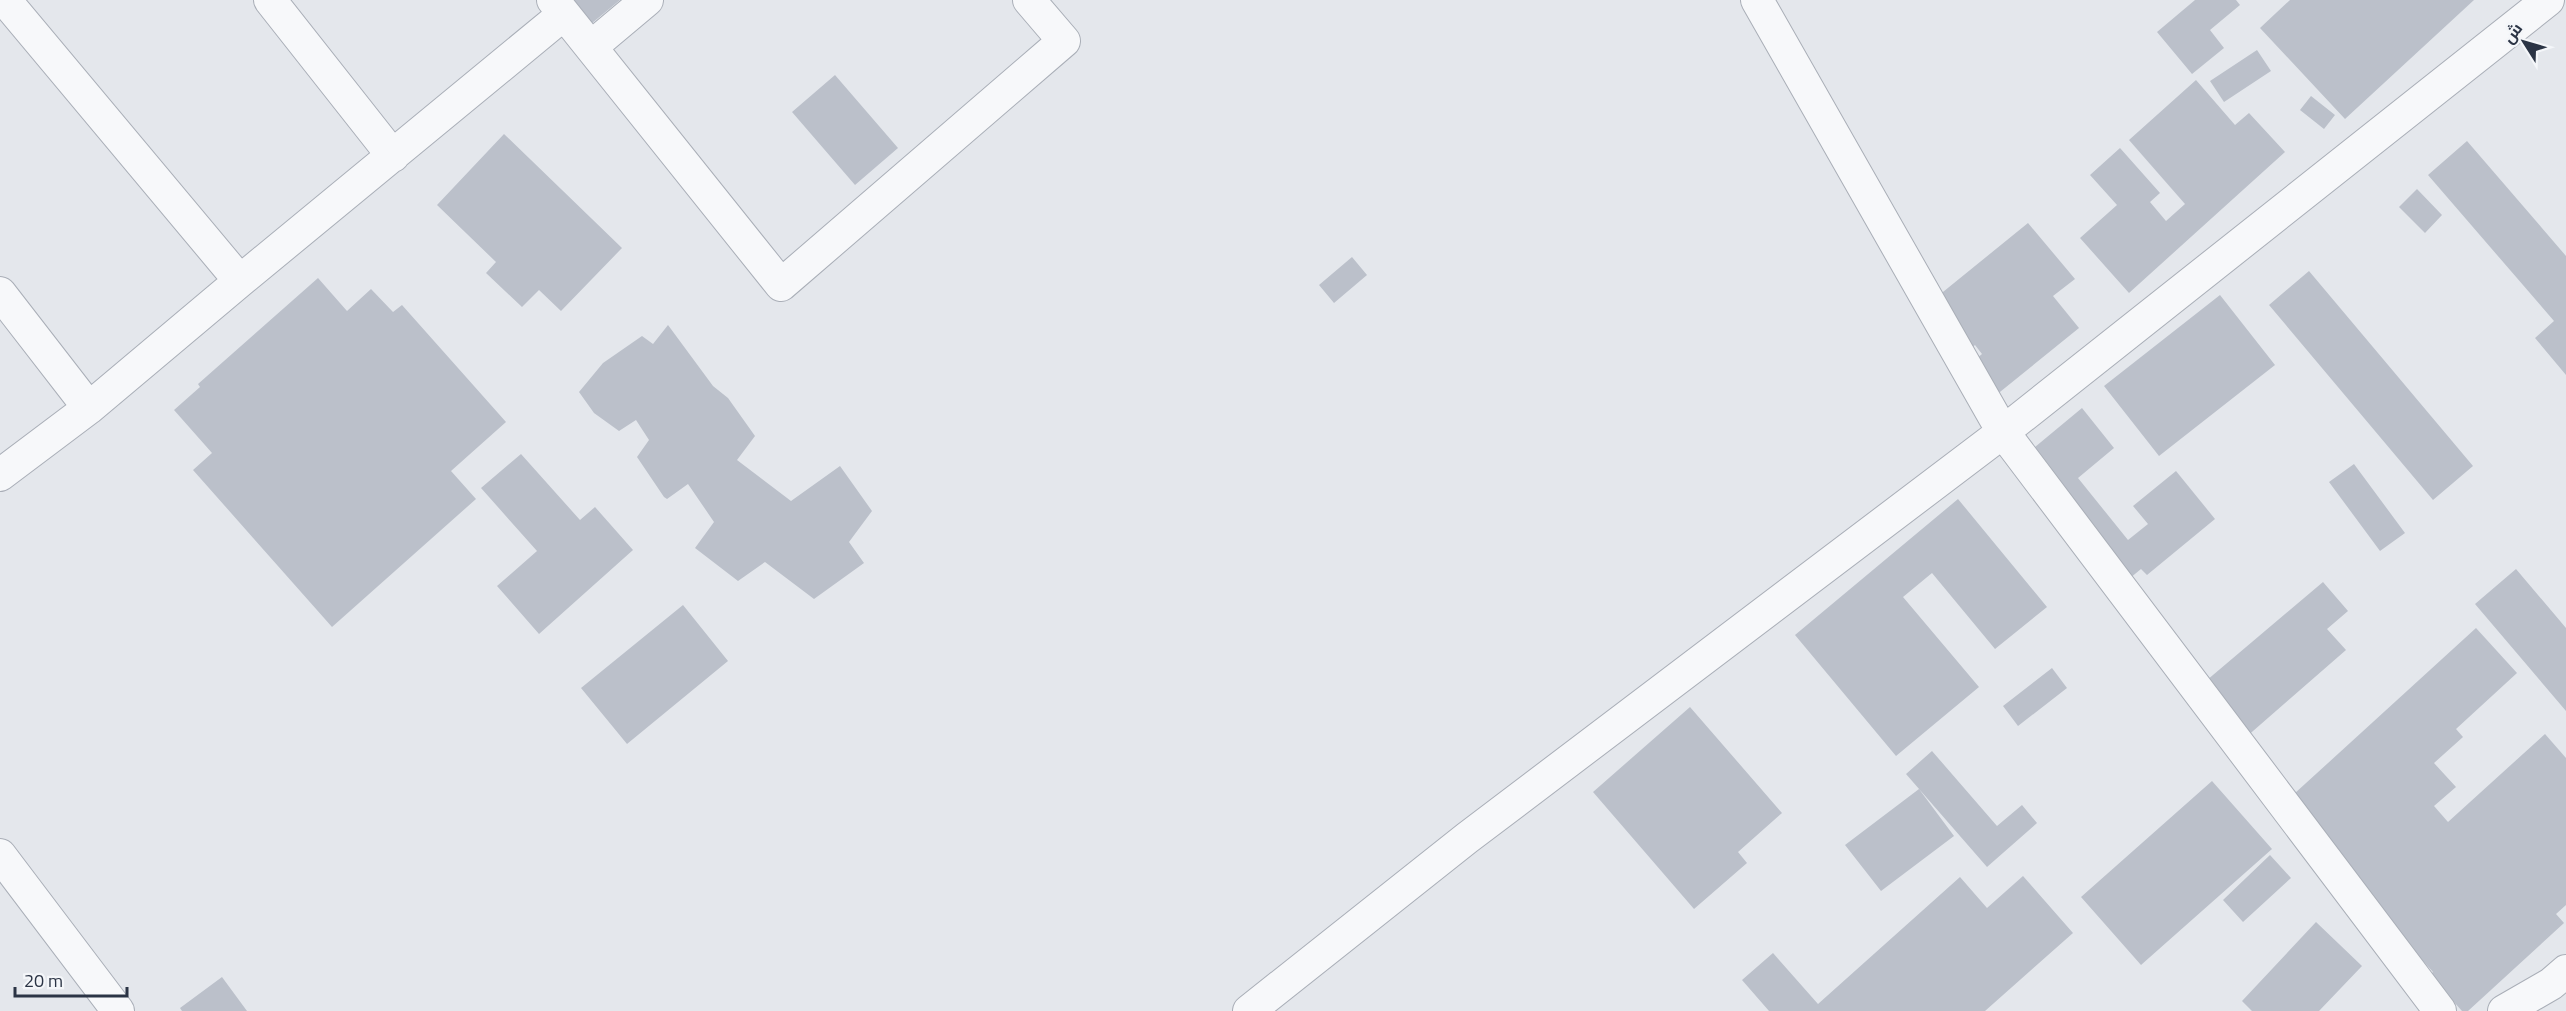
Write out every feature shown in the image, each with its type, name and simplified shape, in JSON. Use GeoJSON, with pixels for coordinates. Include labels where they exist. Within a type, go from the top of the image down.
{"type":"FeatureCollection","features":[{"type":"Feature","properties":{"kind":"street"},"geometry":{"type":"LineString","coordinates":[[5,0],[240,281]]}},
{"type":"Feature","properties":{"kind":"street"},"geometry":{"type":"LineString","coordinates":[[270,0],[393,156]]}},
{"type":"Feature","properties":{"kind":"street"},"geometry":{"type":"LineString","coordinates":[[591,47],[647,0]]}},
{"type":"Feature","properties":{"kind":"street"},"geometry":{"type":"LineString","coordinates":[[0,476],[89,408],[393,156],[559,7],[782,285],[1064,41],[1029,0]]}},
{"type":"Feature","properties":{"kind":"street"},"geometry":{"type":"LineString","coordinates":[[1757,0],[2002,432],[2439,1011]]}},
{"type":"Feature","properties":{"kind":"street"},"geometry":{"type":"LineString","coordinates":[[1249,1011],[1467,838],[2002,432],[2548,0]]}},
{"type":"Feature","properties":{"kind":"street"},"geometry":{"type":"LineString","coordinates":[[0,293],[89,408]]}},
{"type":"Feature","properties":{"kind":"street"},"geometry":{"type":"LineString","coordinates":[[0,855],[118,1011]]}},
{"type":"Feature","properties":{"kind":"street"},"geometry":{"type":"LineString","coordinates":[[2504,1011],[2551,984],[2566,971]]}},
{"type":"Feature","properties":{"kind":"building"},"geometry":{"type":"Polygon","coordinates":[[[563,0],[620,0],[586,28],[563,0]]]}},
{"type":"Feature","properties":{"kind":"building"},"geometry":{"type":"Polygon","coordinates":[[[2195,0],[2236,0],[2240,5],[2210,30],[2224,48],[2192,74],[2157,32],[2195,0]]]}},
{"type":"Feature","properties":{"kind":"building"},"geometry":{"type":"Polygon","coordinates":[[[2290,0],[2474,0],[2345,119],[2260,28],[2290,0]]]}},
{"type":"Feature","properties":{"kind":"building"},"geometry":{"type":"Polygon","coordinates":[[[2257,50],[2271,71],[2224,102],[2210,81],[2257,50]]]}},
{"type":"Feature","properties":{"kind":"building"},"geometry":{"type":"Polygon","coordinates":[[[835,75],[898,148],[855,185],[792,112],[835,75]]]}},
{"type":"Feature","properties":{"kind":"building"},"geometry":{"type":"Polygon","coordinates":[[[2196,80],[2235,125],[2249,113],[2285,152],[2129,293],[2080,238],[2117,205],[2090,175],[2120,148],[2160,193],[2150,202],[2166,221],[2185,204],[2129,140],[2196,80]]]}},
{"type":"Feature","properties":{"kind":"building"},"geometry":{"type":"Polygon","coordinates":[[[2311,96],[2335,115],[2324,129],[2300,110],[2311,96]]]}},
{"type":"Feature","properties":{"kind":"building"},"geometry":{"type":"Polygon","coordinates":[[[504,134],[622,248],[561,311],[539,290],[522,307],[486,273],[496,262],[437,205],[504,134]]]}},
{"type":"Feature","properties":{"kind":"building"},"geometry":{"type":"Polygon","coordinates":[[[2467,141],[2566,256],[2566,375],[2535,338],[2554,321],[2428,175],[2467,141]]]}},
{"type":"Feature","properties":{"kind":"building"},"geometry":{"type":"Polygon","coordinates":[[[2417,189],[2442,215],[2425,233],[2399,207],[2417,189]]]}},
{"type":"Feature","properties":{"kind":"building"},"geometry":{"type":"Polygon","coordinates":[[[2028,223],[2075,279],[2053,296],[2079,328],[1990,400],[1965,368],[1982,354],[1975,345],[1960,357],[1922,309],[2028,223]]]}},
{"type":"Feature","properties":{"kind":"building"},"geometry":{"type":"Polygon","coordinates":[[[1352,257],[1367,275],[1334,303],[1319,285],[1352,257]]]}},
{"type":"Feature","properties":{"kind":"building"},"geometry":{"type":"Polygon","coordinates":[[[2309,271],[2473,466],[2433,500],[2269,305],[2309,271]]]}},
{"type":"Feature","properties":{"kind":"building"},"geometry":{"type":"Polygon","coordinates":[[[318,278],[347,311],[371,289],[393,312],[402,305],[506,422],[451,471],[476,499],[332,627],[193,470],[212,453],[174,410],[200,387],[198,384],[318,278]]]}},
{"type":"Feature","properties":{"kind":"building"},"geometry":{"type":"Polygon","coordinates":[[[2220,295],[2275,365],[2159,456],[2104,386],[2220,295]]]}},
{"type":"Feature","properties":{"kind":"building"},"geometry":{"type":"Polygon","coordinates":[[[668,325],[713,386],[728,398],[755,436],[737,460],[791,501],[840,466],[872,511],[849,542],[864,563],[814,599],[765,562],[738,581],[695,548],[714,522],[688,484],[667,499],[664,497],[637,457],[649,440],[636,420],[619,431],[594,413],[579,392],[603,363],[642,336],[653,344],[668,325]]]}},
{"type":"Feature","properties":{"kind":"building"},"geometry":{"type":"Polygon","coordinates":[[[2082,408],[2114,448],[2078,478],[2128,540],[2148,524],[2133,506],[2176,471],[2215,519],[2147,575],[2141,569],[2124,583],[2024,456],[2082,408]]]}},
{"type":"Feature","properties":{"kind":"building"},"geometry":{"type":"Polygon","coordinates":[[[521,454],[580,520],[595,507],[633,550],[539,634],[497,586],[537,551],[481,488],[521,454]]]}},
{"type":"Feature","properties":{"kind":"building"},"geometry":{"type":"Polygon","coordinates":[[[2354,464],[2405,533],[2380,551],[2329,482],[2354,464]]]}},
{"type":"Feature","properties":{"kind":"building"},"geometry":{"type":"Polygon","coordinates":[[[1958,499],[2047,607],[1995,649],[1932,573],[1903,597],[1979,687],[1896,756],[1795,635],[1958,499]]]}},
{"type":"Feature","properties":{"kind":"building"},"geometry":{"type":"Polygon","coordinates":[[[2516,569],[2566,628],[2566,711],[2475,604],[2516,569]]]}},
{"type":"Feature","properties":{"kind":"building"},"geometry":{"type":"Polygon","coordinates":[[[2323,582],[2348,611],[2327,629],[2346,650],[2245,738],[2200,686],[2323,582]]]}},
{"type":"Feature","properties":{"kind":"building"},"geometry":{"type":"Polygon","coordinates":[[[683,605],[728,661],[627,744],[581,688],[683,605]]]}},
{"type":"Feature","properties":{"kind":"building"},"geometry":{"type":"Polygon","coordinates":[[[2476,628],[2517,673],[2456,729],[2463,737],[2434,763],[2456,787],[2434,806],[2448,822],[2545,734],[2566,758],[2566,905],[2556,914],[2564,923],[2468,1011],[2462,1011],[2430,975],[2433,972],[2282,805],[2476,628]]]}},
{"type":"Feature","properties":{"kind":"building"},"geometry":{"type":"Polygon","coordinates":[[[2052,668],[2067,688],[2018,726],[2003,706],[2052,668]]]}},
{"type":"Feature","properties":{"kind":"building"},"geometry":{"type":"Polygon","coordinates":[[[1690,707],[1782,813],[1738,852],[1747,863],[1694,909],[1593,792],[1690,707]]]}},
{"type":"Feature","properties":{"kind":"building"},"geometry":{"type":"Polygon","coordinates":[[[1932,751],[1997,826],[2022,805],[2037,823],[1987,867],[1906,774],[1932,751]]]}},
{"type":"Feature","properties":{"kind":"building"},"geometry":{"type":"Polygon","coordinates":[[[2212,781],[2272,849],[2141,965],[2081,897],[2212,781]]]}},
{"type":"Feature","properties":{"kind":"building"},"geometry":{"type":"Polygon","coordinates":[[[1919,789],[1954,836],[1881,891],[1845,845],[1919,789]]]}},
{"type":"Feature","properties":{"kind":"building"},"geometry":{"type":"Polygon","coordinates":[[[2270,855],[2291,878],[2243,922],[2223,900],[2270,855]]]}},
{"type":"Feature","properties":{"kind":"building"},"geometry":{"type":"Polygon","coordinates":[[[2023,876],[2073,933],[1985,1011],[1769,1011],[1742,980],[1773,953],[1818,1004],[1960,877],[1987,908],[2023,876]]]}},
{"type":"Feature","properties":{"kind":"building"},"geometry":{"type":"Polygon","coordinates":[[[2316,922],[2362,966],[2319,1011],[2252,1011],[2242,1001],[2316,922]]]}},
{"type":"Feature","properties":{"kind":"building"},"geometry":{"type":"Polygon","coordinates":[[[222,977],[247,1011],[182,1011],[180,1008],[222,977]]]}}]}
